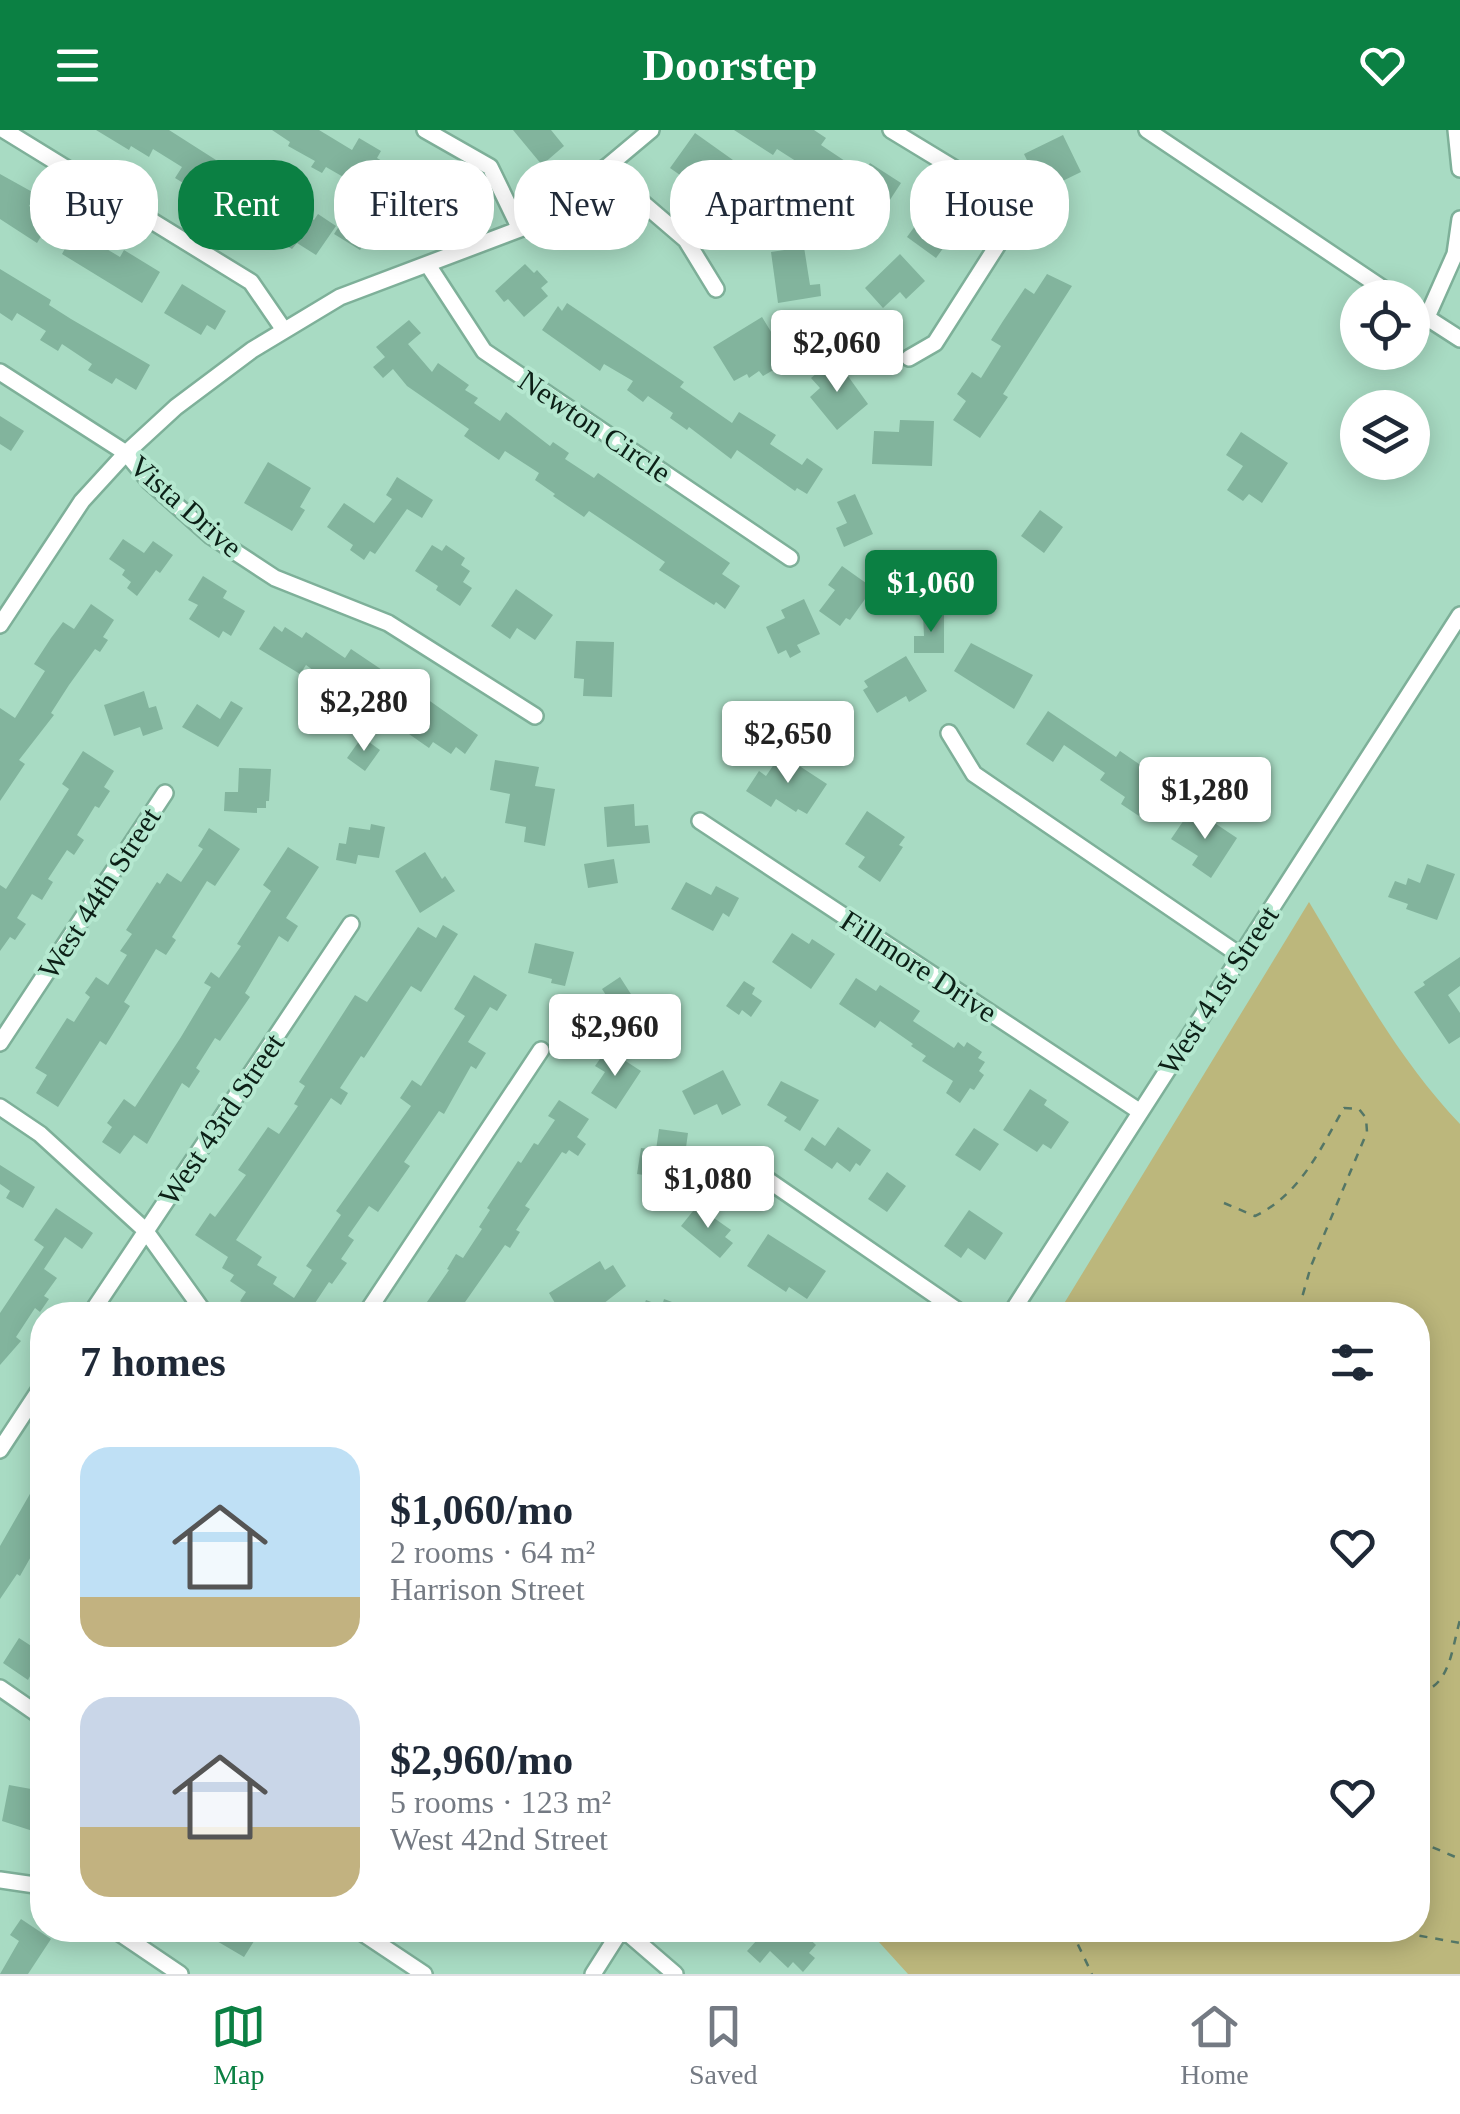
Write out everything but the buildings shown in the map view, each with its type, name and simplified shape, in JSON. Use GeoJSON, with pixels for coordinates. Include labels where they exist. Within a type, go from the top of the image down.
{"type":"FeatureCollection","features":[{"type":"Feature","properties":{"kind":"street"},"geometry":{"type":"LineString","coordinates":[[4,130],[251,282],[284,330]]}},
{"type":"Feature","properties":{"kind":"street"},"geometry":{"type":"LineString","coordinates":[[425,130],[490,166],[514,217]]}},
{"type":"Feature","properties":{"kind":"street"},"geometry":{"type":"LineString","coordinates":[[615,160],[651,130]]}},
{"type":"Feature","properties":{"kind":"street"},"geometry":{"type":"LineString","coordinates":[[891,130],[992,192],[1001,216],[1002,238],[935,343],[910,358]]}},
{"type":"Feature","properties":{"kind":"street"},"geometry":{"type":"LineString","coordinates":[[1147,130],[1371,280]]}},
{"type":"Feature","properties":{"kind":"street"},"geometry":{"type":"LineString","coordinates":[[1456,130],[1460,169]]}},
{"type":"Feature","properties":{"kind":"street"},"geometry":{"type":"LineString","coordinates":[[650,209],[686,240],[716,289]]}},
{"type":"Feature","properties":{"kind":"street"},"geometry":{"type":"LineString","coordinates":[[1430,310],[1455,254],[1460,219]]}},
{"type":"Feature","properties":{"kind":"street"},"geometry":{"type":"LineString","coordinates":[[0,624],[82,502],[126,453],[176,407],[252,350],[340,297],[514,232]]}},
{"type":"Feature","properties":{"kind":"street","name":"Newton Circle"},"geometry":{"type":"LineString","coordinates":[[428,265],[484,350],[790,558]]}},
{"type":"Feature","properties":{"kind":"street"},"geometry":{"type":"LineString","coordinates":[[1430,319],[1460,339]]}},
{"type":"Feature","properties":{"kind":"street","name":"Vista Drive"},"geometry":{"type":"LineString","coordinates":[[0,372],[126,453],[149,481],[211,536],[275,578],[388,624],[535,716]]}},
{"type":"Feature","properties":{"kind":"street","name":"West 41st Street"},"geometry":{"type":"LineString","coordinates":[[1018,1302],[1460,615]]}},
{"type":"Feature","properties":{"kind":"street"},"geometry":{"type":"LineString","coordinates":[[950,733],[974,774],[1242,956]]}},
{"type":"Feature","properties":{"kind":"street","name":"West 44th Street"},"geometry":{"type":"LineString","coordinates":[[0,1042],[165,793]]}},
{"type":"Feature","properties":{"kind":"street","name":"Fillmore Drive"},"geometry":{"type":"LineString","coordinates":[[700,821],[1139,1111]]}},
{"type":"Feature","properties":{"kind":"street","name":"West 43rd Street"},"geometry":{"type":"LineString","coordinates":[[99,1302],[351,924]]}},
{"type":"Feature","properties":{"kind":"street"},"geometry":{"type":"LineString","coordinates":[[374,1302],[541,1050]]}},
{"type":"Feature","properties":{"kind":"street"},"geometry":{"type":"LineString","coordinates":[[0,1107],[40,1134],[145,1233],[196,1302]]}},
{"type":"Feature","properties":{"kind":"street"},"geometry":{"type":"LineString","coordinates":[[746,1165],[945,1302]]}},
{"type":"Feature","properties":{"kind":"street"},"geometry":{"type":"LineString","coordinates":[[0,1450],[30,1404]]}},
{"type":"Feature","properties":{"kind":"street"},"geometry":{"type":"LineString","coordinates":[[0,1688],[30,1709]]}},
{"type":"Feature","properties":{"kind":"street"},"geometry":{"type":"LineString","coordinates":[[0,1880],[30,1884]]}},
{"type":"Feature","properties":{"kind":"street"},"geometry":{"type":"LineString","coordinates":[[133,1942],[180,1974]]}},
{"type":"Feature","properties":{"kind":"street"},"geometry":{"type":"LineString","coordinates":[[376,1942],[424,1974]]}},
{"type":"Feature","properties":{"kind":"street"},"geometry":{"type":"LineString","coordinates":[[594,1974],[615,1942]]}},
{"type":"Feature","properties":{"kind":"street"},"geometry":{"type":"LineString","coordinates":[[637,1942],[675,1974]]}},
{"type":"Feature","properties":{"kind":"path"},"geometry":{"type":"LineString","coordinates":[[1224,1203],[1255,1216],[1275,1205],[1307,1172],[1344,1108],[1360,1109],[1368,1132],[1312,1266],[1302,1302]]}},
{"type":"Feature","properties":{"kind":"path"},"geometry":{"type":"LineString","coordinates":[[1430,1691],[1443,1679],[1460,1620]]}},
{"type":"Feature","properties":{"kind":"path"},"geometry":{"type":"LineString","coordinates":[[1430,1846],[1460,1858]]}},
{"type":"Feature","properties":{"kind":"path"},"geometry":{"type":"LineString","coordinates":[[1430,1937],[1460,1942]]}},
{"type":"Feature","properties":{"kind":"path"},"geometry":{"type":"LineString","coordinates":[[1077,1942],[1092,1974]]}},
{"type":"Feature","properties":{"kind":"shaded area"},"geometry":{"type":"Polygon","coordinates":[[[1309,902],[1397,1045],[1460,1124],[1460,1974],[908,1974],[879,1942],[1430,1942],[1430,1302],[1065,1302],[1309,902]]]}}]}
